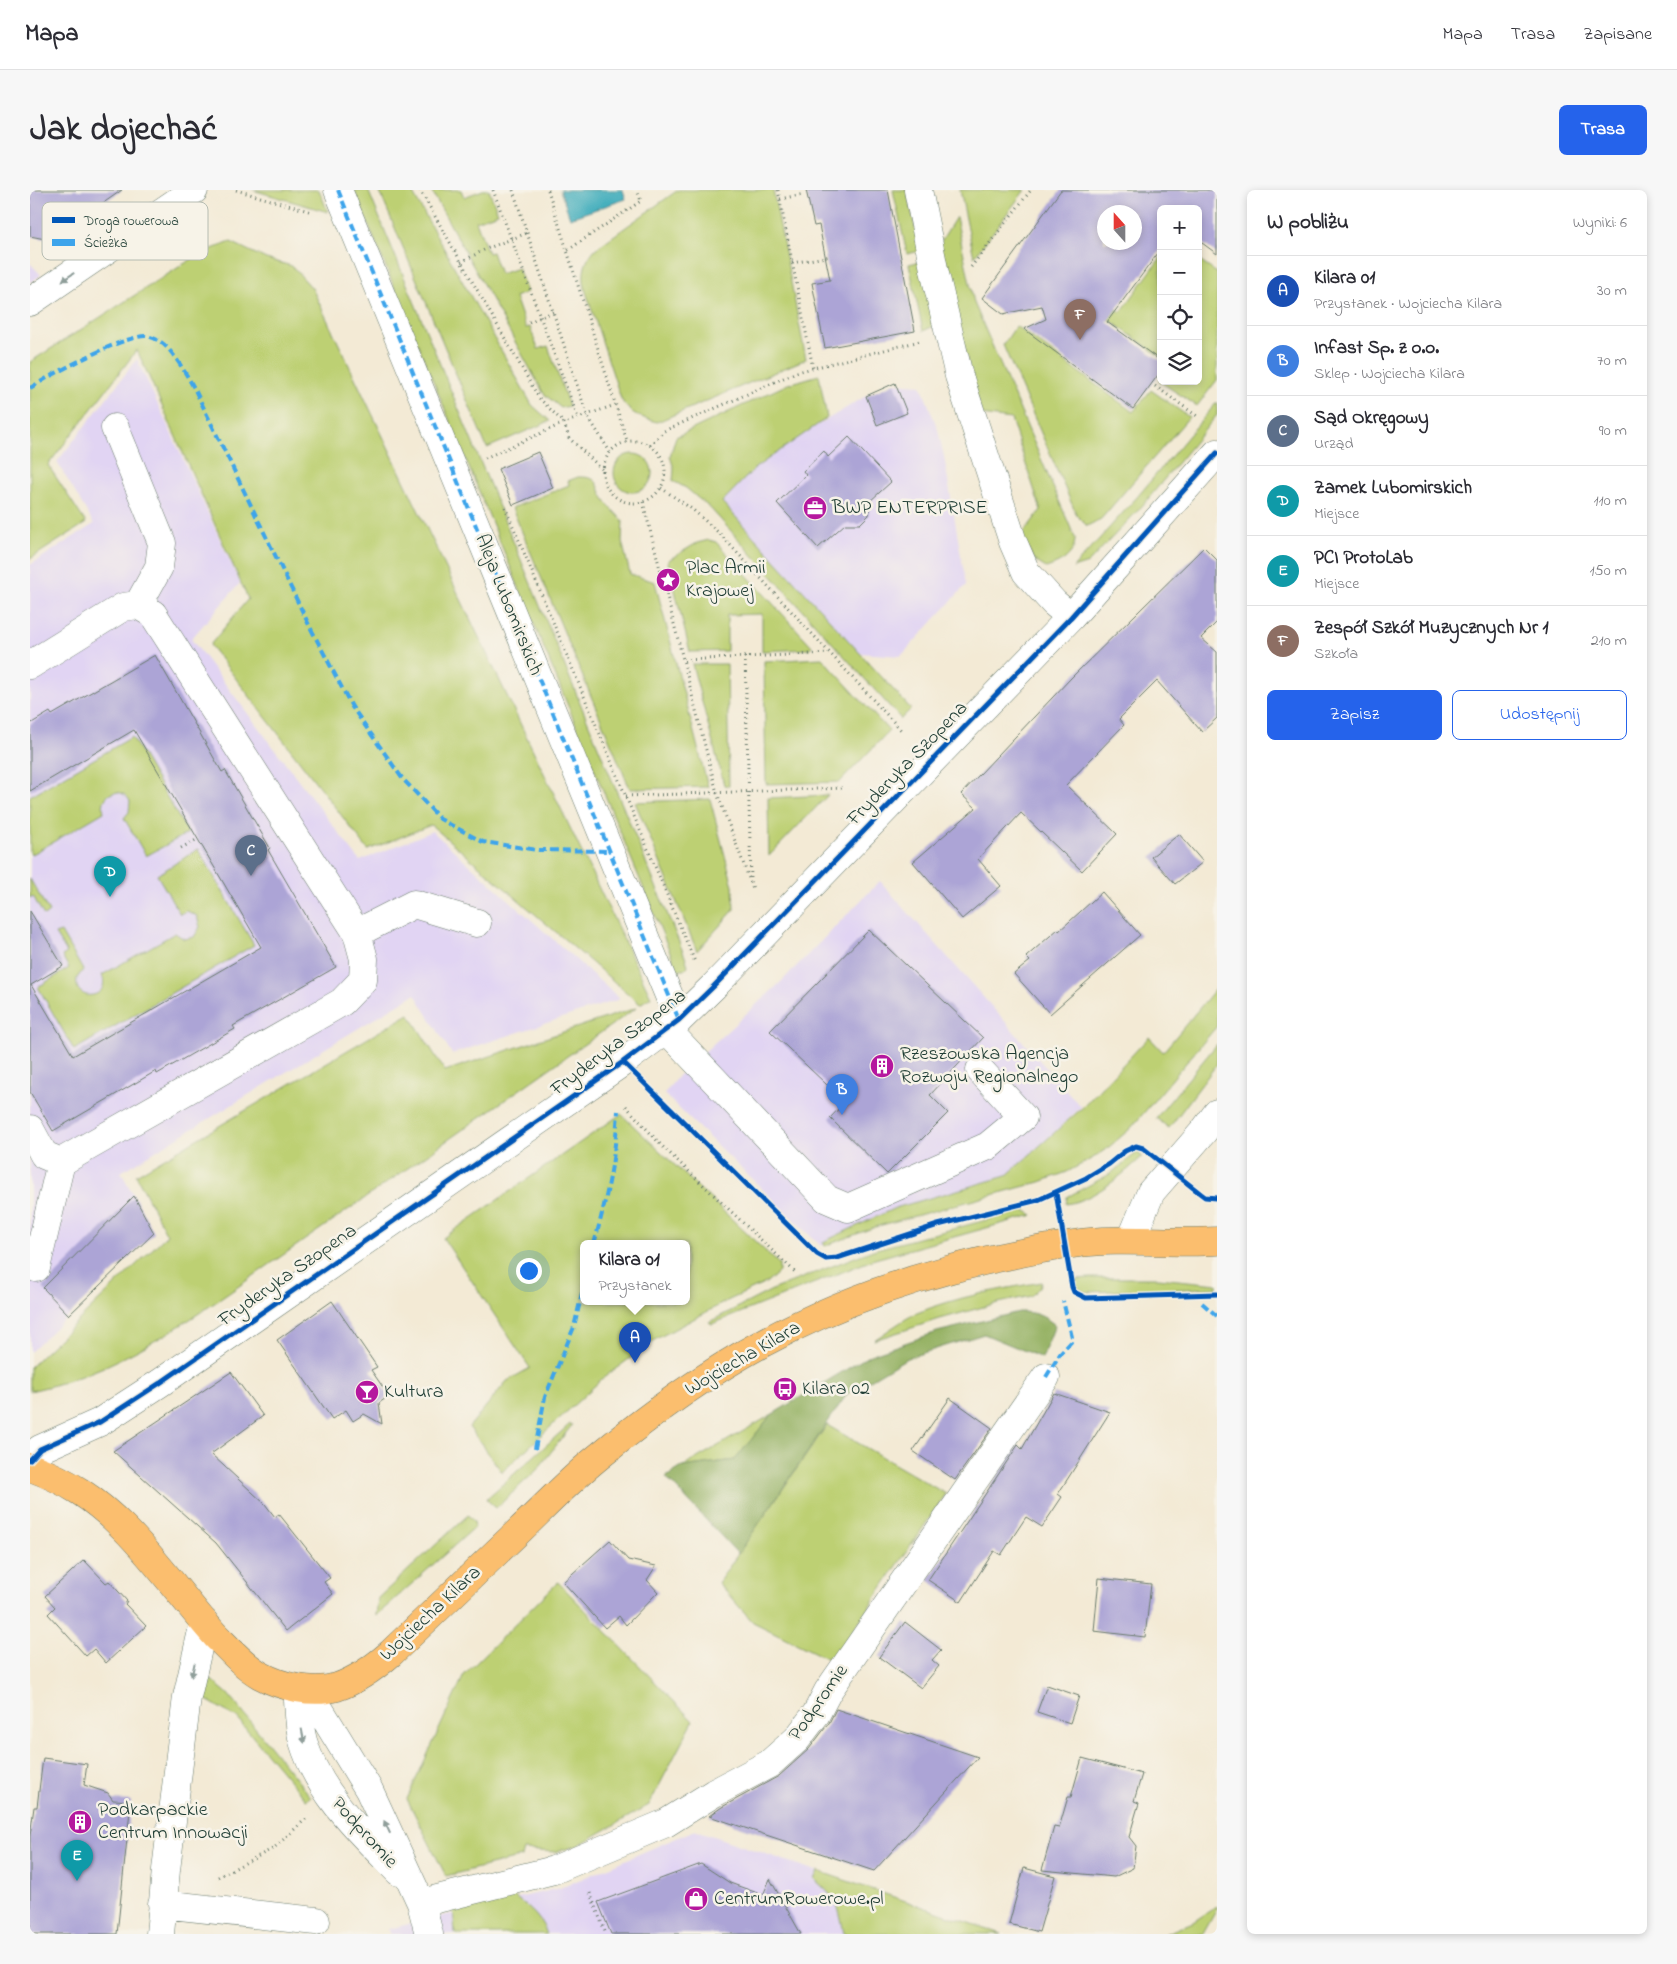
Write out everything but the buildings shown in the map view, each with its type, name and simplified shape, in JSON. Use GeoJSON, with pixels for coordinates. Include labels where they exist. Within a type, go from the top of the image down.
{"type":"FeatureCollection","features":[{"type":"Feature","properties":{"kind":"main road","name":"Wojciecha Kilara"},"geometry":{"type":"LineString","coordinates":[[297,1688],[313,1690],[336,1687],[374,1668],[595,1460],[669,1403],[763,1343],[844,1305],[886,1289],[949,1270],[1013,1254],[1074,1244],[1131,1240],[1211,1244]]}},
{"type":"Feature","properties":{"kind":"main road","name":"Podpromie"},"geometry":{"type":"LineString","coordinates":[[30,1468],[56,1476],[79,1490],[124,1528],[229,1649],[260,1674],[281,1684],[297,1688]]}},
{"type":"Feature","properties":{"kind":"street"},"geometry":{"type":"LineString","coordinates":[[176,202],[194,190]]}},
{"type":"Feature","properties":{"kind":"street","name":"Aleja Lubomirskich"},"geometry":{"type":"LineString","coordinates":[[338,190],[673,1025]]}},
{"type":"Feature","properties":{"kind":"street"},"geometry":{"type":"LineString","coordinates":[[918,190],[949,335],[964,394],[1013,542],[1026,572],[1054,603],[1071,617]]}},
{"type":"Feature","properties":{"kind":"street"},"geometry":{"type":"LineString","coordinates":[[30,302],[92,260]]}},
{"type":"Feature","properties":{"kind":"street"},"geometry":{"type":"LineString","coordinates":[[115,428],[162,543],[159,567],[138,605]]}},
{"type":"Feature","properties":{"kind":"street","name":"Fryderyka Szopena"},"geometry":{"type":"LineString","coordinates":[[30,1460],[40,1449],[100,1422],[152,1388],[673,1025],[714,986],[1071,617],[1217,453]]}},
{"type":"Feature","properties":{"kind":"street"},"geometry":{"type":"LineString","coordinates":[[30,665],[123,607],[138,605],[153,614],[357,934],[364,959],[363,980],[342,1002],[61,1162],[36,1268]]}},
{"type":"Feature","properties":{"kind":"street"},"geometry":{"type":"LineString","coordinates":[[357,934],[414,904],[477,923]]}},
{"type":"Feature","properties":{"kind":"street"},"geometry":{"type":"LineString","coordinates":[[673,1025],[827,1199],[848,1208],[988,1146],[1023,1117],[980,1070]]}},
{"type":"Feature","properties":{"kind":"street"},"geometry":{"type":"LineString","coordinates":[[1131,1240],[1151,1192],[1217,1113]]}},
{"type":"Feature","properties":{"kind":"street"},"geometry":{"type":"LineString","coordinates":[[30,1129],[44,1155],[61,1162]]}},
{"type":"Feature","properties":{"kind":"street","name":"Podpromie"},"geometry":{"type":"LineString","coordinates":[[418,1895],[554,1870],[666,1823],[714,1793],[768,1764],[797,1740],[816,1714],[828,1691],[1046,1377]]}},
{"type":"Feature","properties":{"kind":"street"},"geometry":{"type":"LineString","coordinates":[[160,1934],[186,1697],[204,1622]]}},
{"type":"Feature","properties":{"kind":"street","name":"Podpromie"},"geometry":{"type":"LineString","coordinates":[[297,1688],[303,1740],[312,1764],[331,1799],[418,1895]]}},
{"type":"Feature","properties":{"kind":"street","name":"Podpromie"},"geometry":{"type":"LineString","coordinates":[[297,1688],[320,1710],[369,1790],[418,1895],[428,1924],[428,1934]]}},
{"type":"Feature","properties":{"kind":"street"},"geometry":{"type":"LineString","coordinates":[[162,1904],[316,1921]]}},
{"type":"Feature","properties":{"kind":"path"},"geometry":{"type":"LineString","coordinates":[[236,190],[351,223]]}},
{"type":"Feature","properties":{"kind":"path"},"geometry":{"type":"LineString","coordinates":[[420,190],[539,398],[564,423],[569,438],[603,470]]}},
{"type":"Feature","properties":{"kind":"path"},"geometry":{"type":"LineString","coordinates":[[493,190],[578,418]]}},
{"type":"Feature","properties":{"kind":"path"},"geometry":{"type":"LineString","coordinates":[[513,190],[587,415],[610,452]]}},
{"type":"Feature","properties":{"kind":"path"},"geometry":{"type":"LineString","coordinates":[[548,190],[627,441]]}},
{"type":"Feature","properties":{"kind":"path"},"geometry":{"type":"LineString","coordinates":[[568,250],[641,201],[637,190]]}},
{"type":"Feature","properties":{"kind":"path"},"geometry":{"type":"LineString","coordinates":[[778,190],[813,368]]}},
{"type":"Feature","properties":{"kind":"path"},"geometry":{"type":"LineString","coordinates":[[971,267],[1031,190]]}},
{"type":"Feature","properties":{"kind":"path"},"geometry":{"type":"LineString","coordinates":[[780,199],[804,194]]}},
{"type":"Feature","properties":{"kind":"path"},"geometry":{"type":"LineString","coordinates":[[461,262],[486,248],[527,233]]}},
{"type":"Feature","properties":{"kind":"path"},"geometry":{"type":"LineString","coordinates":[[792,263],[831,256]]}},
{"type":"Feature","properties":{"kind":"path"},"geometry":{"type":"LineString","coordinates":[[529,322],[553,312]]}},
{"type":"Feature","properties":{"kind":"path"},"geometry":{"type":"LineString","coordinates":[[650,445],[664,431],[798,372],[949,335]]}},
{"type":"Feature","properties":{"kind":"path"},"geometry":{"type":"LineString","coordinates":[[1155,386],[1197,416]]}},
{"type":"Feature","properties":{"kind":"path"},"geometry":{"type":"LineString","coordinates":[[485,458],[564,423],[615,406]]}},
{"type":"Feature","properties":{"kind":"path"},"geometry":{"type":"LineString","coordinates":[[627,441],[639,441],[650,445],[656,450],[664,464],[664,481],[661,488],[650,499],[643,502],[633,503],[615,496],[608,489],[604,480],[603,470],[610,452],[627,441]]}},
{"type":"Feature","properties":{"kind":"path"},"geometry":{"type":"LineString","coordinates":[[481,449],[488,467]]}},
{"type":"Feature","properties":{"kind":"path"},"geometry":{"type":"LineString","coordinates":[[661,488],[692,509],[719,533],[901,730]]}},
{"type":"Feature","properties":{"kind":"path"},"geometry":{"type":"LineString","coordinates":[[643,502],[717,793],[752,883]]}},
{"type":"Feature","properties":{"kind":"path"},"geometry":{"type":"LineString","coordinates":[[504,504],[696,966]]}},
{"type":"Feature","properties":{"kind":"path"},"geometry":{"type":"LineString","coordinates":[[684,660],[829,653]]}},
{"type":"Feature","properties":{"kind":"path"},"geometry":{"type":"LineString","coordinates":[[745,657],[753,889]]}},
{"type":"Feature","properties":{"kind":"path"},"geometry":{"type":"LineString","coordinates":[[626,796],[844,788]]}},
{"type":"Feature","properties":{"kind":"path"},"geometry":{"type":"LineString","coordinates":[[181,848],[198,839]]}},
{"type":"Feature","properties":{"kind":"path"},"geometry":{"type":"LineString","coordinates":[[626,1106],[661,1145],[796,1273]]}},
{"type":"Feature","properties":{"kind":"path"},"geometry":{"type":"LineString","coordinates":[[166,1870],[219,1877],[274,1848],[310,1815]]}},
{"type":"Feature","properties":{"kind":"path"},"geometry":{"type":"LineString","coordinates":[[590,1893],[606,1934]]}},
{"type":"Feature","properties":{"kind":"shaded area"},"geometry":{"type":"Polygon","coordinates":[[[30,263],[41,275],[30,283],[30,263]]]}},
{"type":"Feature","properties":{"kind":"shaded area"},"geometry":{"type":"Polygon","coordinates":[[[137,359],[240,583],[191,639],[360,861],[432,831],[620,999],[452,1054],[415,994],[121,1172],[154,1233],[30,1352],[30,565],[94,524],[57,462],[137,359]]]}},
{"type":"Feature","properties":{"kind":"shaded area"},"geometry":{"type":"Polygon","coordinates":[[[895,383],[921,385],[938,430],[966,585],[901,656],[860,653],[722,502],[755,468],[798,437],[866,396],[895,383]]]}},
{"type":"Feature","properties":{"kind":"shaded area"},"geometry":{"type":"Polygon","coordinates":[[[880,881],[1081,1107],[1014,1170],[1020,1183],[880,1222],[821,1246],[664,1094],[678,1076],[780,983],[880,881]]]}},
{"type":"Feature","properties":{"kind":"shaded area"},"geometry":{"type":"Polygon","coordinates":[[[695,1830],[1002,1934],[390,1934],[388,1929],[560,1888],[695,1830]]]}},
{"type":"Feature","properties":{"kind":"green space"},"geometry":{"type":"Polygon","coordinates":[[[253,190],[319,190],[328,212],[253,190]]]}},
{"type":"Feature","properties":{"kind":"green space"},"geometry":{"type":"Polygon","coordinates":[[[354,190],[368,190],[686,959],[688,966],[684,970],[677,970],[354,190]]]}},
{"type":"Feature","properties":{"kind":"green space"},"geometry":{"type":"Polygon","coordinates":[[[379,190],[411,190],[532,405],[550,421],[487,448],[379,190]]]}},
{"type":"Feature","properties":{"kind":"green space"},"geometry":{"type":"Polygon","coordinates":[[[431,190],[461,190],[464,197],[483,190],[489,190],[498,213],[476,221],[488,253],[492,252],[500,274],[518,268],[527,292],[515,297],[526,328],[530,327],[538,349],[548,346],[569,406],[561,408],[544,394],[431,190]]]}},
{"type":"Feature","properties":{"kind":"green space"},"geometry":{"type":"Polygon","coordinates":[[[678,190],[773,190],[806,359],[657,422],[632,412],[621,399],[585,289],[584,272],[588,258],[595,249],[678,190]]]}},
{"type":"Feature","properties":{"kind":"green space"},"geometry":{"type":"Polygon","coordinates":[[[893,190],[907,190],[920,251],[907,254],[893,190]]]}},
{"type":"Feature","properties":{"kind":"green space"},"geometry":{"type":"Polygon","coordinates":[[[960,190],[1025,190],[974,257],[960,190]]]}},
{"type":"Feature","properties":{"kind":"green space"},"geometry":{"type":"Polygon","coordinates":[[[956,217],[974,303],[1075,538],[1073,550],[1070,554],[1057,564],[1046,568],[1035,561],[1021,536],[1041,510],[1011,419],[981,415],[938,246],[956,217]]]}},
{"type":"Feature","properties":{"kind":"green space"},"geometry":{"type":"Polygon","coordinates":[[[231,242],[266,259],[292,266],[312,288],[651,997],[640,1004],[431,825],[368,850],[210,645],[248,599],[137,350],[48,465],[86,523],[30,559],[30,362],[190,260],[208,260],[208,250],[231,242]]]}},
{"type":"Feature","properties":{"kind":"green space"},"geometry":{"type":"Polygon","coordinates":[[[922,261],[936,325],[923,331],[909,264],[922,261]]]}},
{"type":"Feature","properties":{"kind":"green space"},"geometry":{"type":"Polygon","coordinates":[[[1157,262],[1157,354],[1094,309],[1102,299],[1121,312],[1157,262]]]}},
{"type":"Feature","properties":{"kind":"green space"},"geometry":{"type":"Polygon","coordinates":[[[1202,263],[1217,273],[1217,380],[1197,406],[1165,385],[1202,385],[1202,263]]]}},
{"type":"Feature","properties":{"kind":"green space"},"geometry":{"type":"Polygon","coordinates":[[[1016,326],[1133,412],[1151,390],[1189,417],[1101,519],[1087,526],[1077,516],[1003,345],[1016,326]]]}},
{"type":"Feature","properties":{"kind":"green space"},"geometry":{"type":"Polygon","coordinates":[[[819,375],[827,418],[755,468],[722,502],[911,709],[901,719],[711,509],[686,488],[673,481],[674,469],[670,456],[676,437],[788,384],[819,375]]]}},
{"type":"Feature","properties":{"kind":"green space"},"geometry":{"type":"Polygon","coordinates":[[[1217,402],[1217,415],[1143,505],[1088,563],[1073,568],[1138,496],[1217,402]]]}},
{"type":"Feature","properties":{"kind":"green space"},"geometry":{"type":"Polygon","coordinates":[[[633,454],[647,459],[652,473],[647,487],[633,492],[619,487],[614,473],[619,459],[633,454]]]}},
{"type":"Feature","properties":{"kind":"green space"},"geometry":{"type":"Polygon","coordinates":[[[578,477],[594,480],[607,503],[623,521],[622,541],[630,574],[655,582],[708,787],[630,789],[512,508],[569,485],[568,481],[578,477]]]}},
{"type":"Feature","properties":{"kind":"green space"},"geometry":{"type":"Polygon","coordinates":[[[709,540],[716,542],[812,646],[809,649],[762,651],[762,614],[727,615],[727,651],[690,652],[668,562],[697,543],[709,540]]]}},
{"type":"Feature","properties":{"kind":"green space"},"geometry":{"type":"Polygon","coordinates":[[[822,658],[889,731],[840,782],[766,784],[764,661],[822,658]]]}},
{"type":"Feature","properties":{"kind":"green space"},"geometry":{"type":"Polygon","coordinates":[[[692,664],[727,664],[729,786],[724,785],[692,664]]]}},
{"type":"Feature","properties":{"kind":"green space"},"geometry":{"type":"Polygon","coordinates":[[[132,737],[188,833],[146,856],[124,818],[129,812],[130,801],[126,796],[116,792],[107,796],[103,806],[104,812],[31,855],[30,796],[132,737]]]}},
{"type":"Feature","properties":{"kind":"green space"},"geometry":{"type":"Polygon","coordinates":[[[828,795],[769,856],[768,798],[828,795]]]}},
{"type":"Feature","properties":{"kind":"green space"},"geometry":{"type":"Polygon","coordinates":[[[710,799],[733,886],[734,910],[697,951],[635,802],[710,799]]]}},
{"type":"Feature","properties":{"kind":"green space"},"geometry":{"type":"Polygon","coordinates":[[[198,849],[254,945],[74,1050],[38,987],[69,968],[62,956],[67,953],[55,934],[61,932],[83,970],[77,978],[77,986],[80,992],[85,995],[97,994],[102,990],[104,983],[102,975],[175,933],[184,939],[194,937],[200,927],[197,916],[187,911],[180,914],[157,875],[198,849]]]}},
{"type":"Feature","properties":{"kind":"green space"},"geometry":{"type":"Polygon","coordinates":[[[30,879],[49,912],[44,916],[33,896],[30,898],[30,879]]]}},
{"type":"Feature","properties":{"kind":"green space"},"geometry":{"type":"Polygon","coordinates":[[[1217,987],[1217,1026],[1131,1128],[1093,1158],[1067,1172],[1040,1182],[878,1226],[825,1246],[823,1242],[895,1208],[1006,1176],[1083,1107],[1149,1037],[1163,1052],[1217,987]]]}},
{"type":"Feature","properties":{"kind":"green space"},"geometry":{"type":"Polygon","coordinates":[[[636,1008],[236,1288],[171,1331],[103,1367],[67,1381],[30,1391],[30,1367],[167,1235],[136,1175],[409,1014],[445,1071],[636,1008]]]}},
{"type":"Feature","properties":{"kind":"green space"},"geometry":{"type":"Polygon","coordinates":[[[1217,1044],[1217,1064],[1169,1128],[1156,1118],[1217,1044]]]}},
{"type":"Feature","properties":{"kind":"green space"},"geometry":{"type":"Polygon","coordinates":[[[621,1114],[779,1264],[779,1272],[768,1282],[729,1300],[656,1339],[602,1379],[502,1472],[469,1427],[507,1381],[530,1368],[443,1238],[621,1114]]]}},
{"type":"Feature","properties":{"kind":"green space"},"geometry":{"type":"Polygon","coordinates":[[[1138,1152],[1142,1157],[1107,1186],[1087,1198],[1066,1204],[1067,1197],[1110,1174],[1138,1152]]]}},
{"type":"Feature","properties":{"kind":"green space"},"geometry":{"type":"Polygon","coordinates":[[[1024,1210],[1033,1215],[875,1259],[712,1324],[709,1322],[774,1289],[873,1250],[1024,1210]]]}},
{"type":"Feature","properties":{"kind":"green space"},"geometry":{"type":"Polygon","coordinates":[[[1158,1278],[1217,1284],[1217,1288],[1084,1292],[1077,1287],[1074,1279],[1158,1278]]]}},
{"type":"Feature","properties":{"kind":"green space"},"geometry":{"type":"Polygon","coordinates":[[[1042,1282],[1040,1287],[1031,1296],[940,1319],[874,1340],[900,1322],[932,1307],[979,1294],[1042,1282]]]}},
{"type":"Feature","properties":{"kind":"green space"},"geometry":{"type":"Polygon","coordinates":[[[1019,1312],[1038,1315],[1055,1325],[1042,1358],[984,1334],[907,1358],[847,1394],[738,1554],[666,1477],[682,1467],[735,1460],[771,1415],[870,1355],[937,1332],[1019,1312]]]}},
{"type":"Feature","properties":{"kind":"green space"},"geometry":{"type":"Polygon","coordinates":[[[771,1415],[735,1460],[682,1467],[771,1415]]]}},
{"type":"Feature","properties":{"kind":"green space"},"geometry":{"type":"Polygon","coordinates":[[[570,1424],[572,1425],[537,1470],[496,1508],[486,1499],[570,1424]]]}},
{"type":"Feature","properties":{"kind":"green space"},"geometry":{"type":"Polygon","coordinates":[[[827,1425],[946,1494],[832,1661],[753,1622],[718,1583],[827,1425]]]}},
{"type":"Feature","properties":{"kind":"green space"},"geometry":{"type":"Polygon","coordinates":[[[468,1515],[474,1522],[475,1527],[376,1616],[378,1598],[468,1515]]]}},
{"type":"Feature","properties":{"kind":"green space"},"geometry":{"type":"Polygon","coordinates":[[[558,1582],[693,1721],[649,1805],[577,1846],[555,1852],[524,1850],[522,1857],[446,1876],[407,1799],[464,1675],[558,1582]]]}},
{"type":"Feature","properties":{"kind":"green space"},"geometry":{"type":"Polygon","coordinates":[[[202,1678],[209,1678],[228,1694],[311,1797],[306,1800],[237,1718],[198,1695],[202,1678]]]}},
{"type":"Feature","properties":{"kind":"green space"},"geometry":{"type":"Polygon","coordinates":[[[818,1871],[1002,1934],[844,1934],[836,1903],[828,1892],[814,1879],[818,1871]]]}},
{"type":"Feature","properties":{"kind":"green space"},"geometry":{"type":"Polygon","coordinates":[[[507,1892],[535,1915],[547,1934],[455,1934],[453,1908],[507,1892]]]}},
{"type":"Feature","properties":{"kind":"green space"},"geometry":{"type":"Polygon","coordinates":[[[1217,1906],[1203,1934],[1164,1934],[1193,1922],[1217,1906]]]}},
{"type":"Feature","properties":{"kind":"water"},"geometry":{"type":"Polygon","coordinates":[[[560,190],[623,190],[626,199],[570,218],[560,190]]]}},
{"type":"Feature","properties":{"kind":"marked path"},"geometry":{"type":"LineString","coordinates":[[338,190],[679,1020]]}},
{"type":"Feature","properties":{"kind":"marked path"},"geometry":{"type":"LineString","coordinates":[[30,388],[87,357],[134,338],[148,336],[164,345],[179,363],[195,390],[309,625],[352,707],[402,778],[440,819],[483,842],[538,850],[610,851]]}},
{"type":"Feature","properties":{"kind":"marked path"},"geometry":{"type":"LineString","coordinates":[[595,1240],[610,1178],[618,1111]]}},
{"type":"Feature","properties":{"kind":"marked path"},"geometry":{"type":"LineString","coordinates":[[1046,1377],[1060,1354],[1071,1342],[1072,1337],[1063,1301]]}},
{"type":"Feature","properties":{"kind":"marked path"},"geometry":{"type":"LineString","coordinates":[[535,1449],[545,1397],[574,1327],[580,1302]]}},
{"type":"Feature","properties":{"kind":"marked path"},"geometry":{"type":"LineString","coordinates":[[1202,1303],[1217,1316]]}},
{"type":"Feature","properties":{"kind":"cycle path"},"geometry":{"type":"LineString","coordinates":[[30,1460],[40,1449],[100,1422],[160,1383],[623,1062],[679,1020],[1071,617],[1217,453]]}},
{"type":"Feature","properties":{"kind":"cycle path"},"geometry":{"type":"LineString","coordinates":[[623,1062],[817,1254],[826,1259],[837,1258],[938,1225],[1038,1200],[1086,1178],[1109,1164],[1125,1151],[1136,1146],[1143,1148],[1205,1197],[1217,1198]]}},
{"type":"Feature","properties":{"kind":"cycle path"},"geometry":{"type":"LineString","coordinates":[[1056,1193],[1074,1292],[1086,1298],[1217,1294]]}},
{"type":"Feature","properties":{"kind":"place","name":"Zespół Szkół Muzycznych Nr 1"},"geometry":{"type":"Point","coordinates":[1080,340]}},
{"type":"Feature","properties":{"kind":"place","name":"BWP ENTERPRISE"},"geometry":{"type":"Point","coordinates":[815,508]}},
{"type":"Feature","properties":{"kind":"place","name":"Plac Armii Krajowej"},"geometry":{"type":"Point","coordinates":[668,580]}},
{"type":"Feature","properties":{"kind":"place","name":"Sąd Okręgowy"},"geometry":{"type":"Point","coordinates":[251,876]}},
{"type":"Feature","properties":{"kind":"place","name":"Zamek Lubomirskich"},"geometry":{"type":"Point","coordinates":[110,897]}},
{"type":"Feature","properties":{"kind":"place","name":"Rzeszowska Agencja Rozwoju Regionalnego"},"geometry":{"type":"Point","coordinates":[882,1066]}},
{"type":"Feature","properties":{"kind":"place","name":"Infast Sp. z o.o."},"geometry":{"type":"Point","coordinates":[842,1115]}},
{"type":"Feature","properties":{"kind":"place","name":"Kilara 01"},"geometry":{"type":"Point","coordinates":[635,1363]}},
{"type":"Feature","properties":{"kind":"place","name":"Kilara 02"},"geometry":{"type":"Point","coordinates":[785,1389]}},
{"type":"Feature","properties":{"kind":"place","name":"Kultura"},"geometry":{"type":"Point","coordinates":[367,1392]}},
{"type":"Feature","properties":{"kind":"place","name":"Podkarpackie Centrum Innowacji"},"geometry":{"type":"Point","coordinates":[80,1822]}},
{"type":"Feature","properties":{"kind":"place","name":"PCI ProtoLab"},"geometry":{"type":"Point","coordinates":[77,1881]}},
{"type":"Feature","properties":{"kind":"place","name":"CentrumRowerowe.pl"},"geometry":{"type":"Point","coordinates":[696,1899]}}]}
